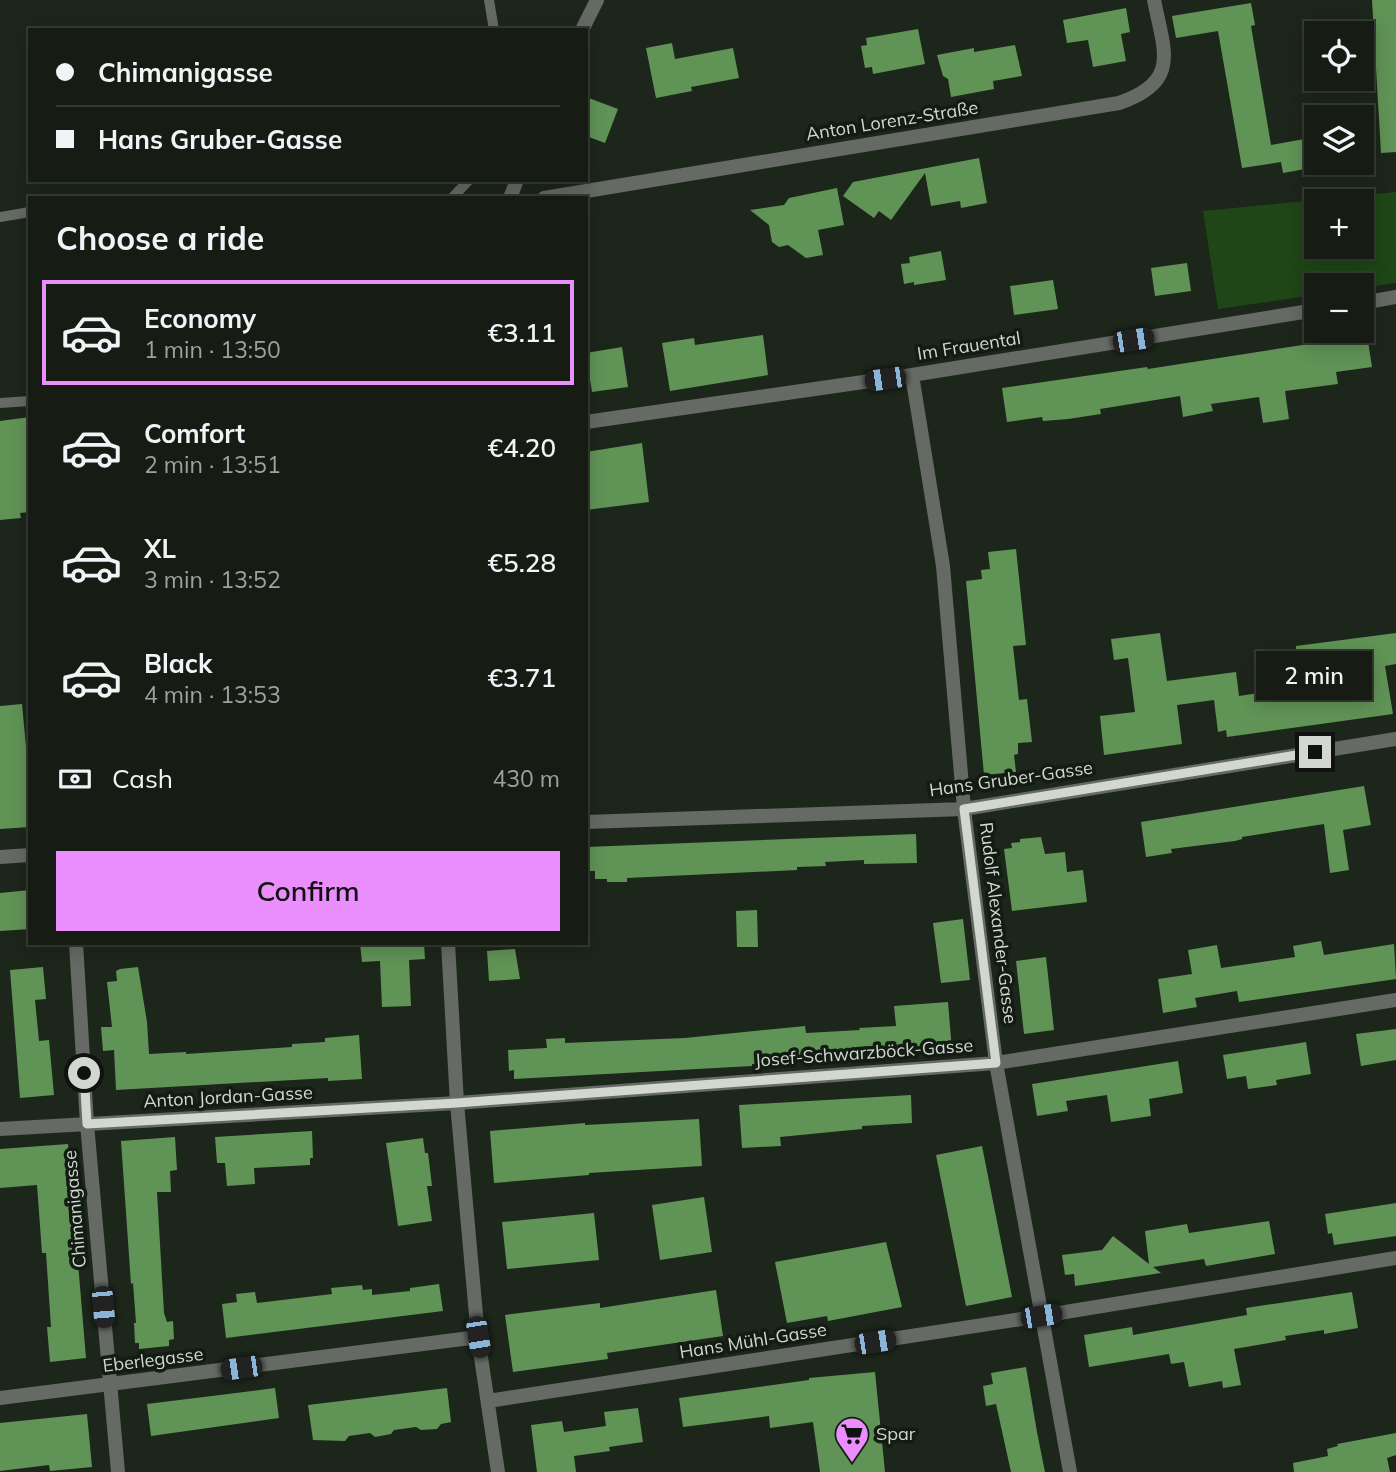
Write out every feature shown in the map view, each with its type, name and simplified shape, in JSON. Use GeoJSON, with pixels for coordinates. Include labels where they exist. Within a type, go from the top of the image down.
{"type":"FeatureCollection","features":[{"type":"Feature","properties":{"kind":"street"},"geometry":{"type":"LineString","coordinates":[[583,28],[597,0]]}},
{"type":"Feature","properties":{"kind":"street","name":"Anton Lorenz-Straße"},"geometry":{"type":"LineString","coordinates":[[556,196],[1119,103],[1144,92],[1159,78],[1163,70],[1165,54],[1154,0]]}},
{"type":"Feature","properties":{"kind":"street"},"geometry":{"type":"LineString","coordinates":[[1374,301],[1396,297]]}},
{"type":"Feature","properties":{"kind":"street","name":"Im Frauental"},"geometry":{"type":"LineString","coordinates":[[588,422],[912,375],[1304,312]]}},
{"type":"Feature","properties":{"kind":"street","name":"Rudolf Alexander-Gasse"},"geometry":{"type":"LineString","coordinates":[[912,375],[943,566],[964,809],[996,1063],[1070,1472]]}},
{"type":"Feature","properties":{"kind":"street","name":"Hans Gruber-Gasse"},"geometry":{"type":"LineString","coordinates":[[588,822],[964,809],[1396,739]]}},
{"type":"Feature","properties":{"kind":"street"},"geometry":{"type":"LineString","coordinates":[[0,856],[28,855]]}},
{"type":"Feature","properties":{"kind":"street","name":"Chimanigasse"},"geometry":{"type":"LineString","coordinates":[[76,945],[87,1124],[118,1472]]}},
{"type":"Feature","properties":{"kind":"street"},"geometry":{"type":"LineString","coordinates":[[449,945],[457,1103],[478,1337],[498,1472]]}},
{"type":"Feature","properties":{"kind":"street","name":"Josef-Schwarzböck-Gasse"},"geometry":{"type":"LineString","coordinates":[[457,1103],[996,1063],[1396,1000]]}},
{"type":"Feature","properties":{"kind":"street","name":"Anton Jordan-Gasse"},"geometry":{"type":"LineString","coordinates":[[0,1129],[457,1103]]}},
{"type":"Feature","properties":{"kind":"street","name":"Hans Mühl-Gasse"},"geometry":{"type":"LineString","coordinates":[[488,1401],[1396,1258]]}},
{"type":"Feature","properties":{"kind":"street","name":"Eberlegasse"},"geometry":{"type":"LineString","coordinates":[[0,1398],[478,1337]]}},
{"type":"Feature","properties":{"kind":"lane"},"geometry":{"type":"LineString","coordinates":[[489,0],[494,28]]}},
{"type":"Feature","properties":{"kind":"lane"},"geometry":{"type":"LineString","coordinates":[[454,196],[467,182]]}},
{"type":"Feature","properties":{"kind":"lane"},"geometry":{"type":"LineString","coordinates":[[0,218],[28,212]]}},
{"type":"Feature","properties":{"kind":"lane"},"geometry":{"type":"LineString","coordinates":[[0,403],[28,401]]}},
{"type":"Feature","properties":{"kind":"green space"},"geometry":{"type":"Polygon","coordinates":[[[1396,192],[1396,283],[1374,286],[1374,273],[1304,273],[1304,297],[1218,309],[1203,211],[1304,201],[1304,259],[1374,259],[1374,194],[1396,192]]]}},
{"type":"Feature","properties":{"kind":"building"},"geometry":{"type":"Polygon","coordinates":[[[1372,0],[1396,0],[1396,152],[1381,153],[1372,0]]]}},
{"type":"Feature","properties":{"kind":"building"},"geometry":{"type":"Polygon","coordinates":[[[1251,3],[1255,25],[1251,26],[1271,145],[1304,139],[1304,169],[1283,173],[1281,162],[1242,168],[1218,31],[1176,38],[1172,16],[1251,3]]]}},
{"type":"Feature","properties":{"kind":"building"},"geometry":{"type":"Polygon","coordinates":[[[1126,8],[1130,32],[1121,34],[1126,61],[1093,67],[1088,40],[1067,43],[1063,20],[1126,8]]]}},
{"type":"Feature","properties":{"kind":"building"},"geometry":{"type":"Polygon","coordinates":[[[918,29],[925,64],[873,74],[872,67],[865,68],[861,46],[867,45],[866,38],[918,29]]]}},
{"type":"Feature","properties":{"kind":"building"},"geometry":{"type":"Polygon","coordinates":[[[672,43],[675,59],[733,48],[739,78],[691,87],[692,91],[656,98],[646,48],[672,43]]]}},
{"type":"Feature","properties":{"kind":"building"},"geometry":{"type":"Polygon","coordinates":[[[1015,45],[1022,76],[993,81],[994,89],[951,97],[948,79],[943,76],[937,55],[974,48],[974,52],[1015,45]]]}},
{"type":"Feature","properties":{"kind":"building"},"geometry":{"type":"Polygon","coordinates":[[[588,98],[618,109],[605,143],[588,137],[588,98]]]}},
{"type":"Feature","properties":{"kind":"building"},"geometry":{"type":"Polygon","coordinates":[[[979,158],[987,203],[961,208],[960,201],[931,206],[925,173],[891,220],[879,211],[874,218],[843,196],[853,182],[979,158]]]}},
{"type":"Feature","properties":{"kind":"building"},"geometry":{"type":"Polygon","coordinates":[[[837,188],[844,225],[818,230],[823,255],[806,258],[788,245],[779,247],[772,242],[769,225],[750,210],[784,205],[789,198],[837,188]]]}},
{"type":"Feature","properties":{"kind":"building"},"geometry":{"type":"Polygon","coordinates":[[[941,251],[946,280],[904,284],[901,264],[910,263],[909,257],[941,251]]]}},
{"type":"Feature","properties":{"kind":"building"},"geometry":{"type":"Polygon","coordinates":[[[1187,263],[1191,291],[1155,296],[1151,268],[1187,263]]]}},
{"type":"Feature","properties":{"kind":"building"},"geometry":{"type":"Polygon","coordinates":[[[1053,280],[1058,309],[1014,315],[1010,286],[1053,280]]]}},
{"type":"Feature","properties":{"kind":"building"},"geometry":{"type":"Polygon","coordinates":[[[763,335],[768,375],[670,391],[662,343],[694,338],[695,345],[763,335]]]}},
{"type":"Feature","properties":{"kind":"building"},"geometry":{"type":"Polygon","coordinates":[[[1315,343],[1368,343],[1372,367],[1336,372],[1338,384],[1285,391],[1289,419],[1263,423],[1259,397],[1211,404],[1213,411],[1183,417],[1180,396],[1100,409],[1101,414],[1068,419],[1043,421],[1042,417],[1007,422],[1002,388],[1147,367],[1148,369],[1315,343]]]}},
{"type":"Feature","properties":{"kind":"building"},"geometry":{"type":"Polygon","coordinates":[[[622,347],[628,387],[592,392],[588,353],[622,347]]]}},
{"type":"Feature","properties":{"kind":"building"},"geometry":{"type":"Polygon","coordinates":[[[28,417],[28,512],[20,513],[21,518],[0,520],[0,421],[28,417]]]}},
{"type":"Feature","properties":{"kind":"building"},"geometry":{"type":"Polygon","coordinates":[[[642,443],[649,502],[588,510],[588,452],[642,443]]]}},
{"type":"Feature","properties":{"kind":"building"},"geometry":{"type":"Polygon","coordinates":[[[1016,549],[1026,645],[1013,646],[1019,700],[1027,699],[1032,742],[1018,743],[1018,754],[1014,755],[1016,772],[984,775],[966,581],[982,579],[981,570],[990,569],[988,552],[1016,549]]]}},
{"type":"Feature","properties":{"kind":"building"},"geometry":{"type":"Polygon","coordinates":[[[1160,633],[1167,681],[1236,672],[1239,696],[1285,689],[1280,650],[1396,633],[1396,664],[1385,666],[1393,714],[1227,737],[1226,730],[1218,732],[1214,700],[1177,705],[1182,744],[1104,755],[1100,716],[1135,712],[1128,658],[1114,660],[1111,639],[1160,633]]]}},
{"type":"Feature","properties":{"kind":"building"},"geometry":{"type":"Polygon","coordinates":[[[22,704],[28,768],[28,827],[0,829],[0,706],[22,704]]]}},
{"type":"Feature","properties":{"kind":"building"},"geometry":{"type":"Polygon","coordinates":[[[1364,786],[1371,825],[1343,830],[1349,870],[1330,873],[1324,824],[1242,837],[1235,841],[1171,849],[1172,853],[1146,857],[1141,822],[1364,786]]]}},
{"type":"Feature","properties":{"kind":"building"},"geometry":{"type":"Polygon","coordinates":[[[916,834],[917,863],[864,864],[864,860],[825,862],[826,866],[797,867],[797,870],[627,878],[627,882],[607,882],[607,879],[595,879],[595,871],[588,871],[588,847],[916,834]]]}},
{"type":"Feature","properties":{"kind":"building"},"geometry":{"type":"Polygon","coordinates":[[[1041,837],[1045,854],[1065,852],[1067,872],[1083,870],[1087,902],[1012,911],[1004,849],[1012,848],[1011,843],[1020,842],[1020,839],[1041,837]]]}},
{"type":"Feature","properties":{"kind":"building"},"geometry":{"type":"Polygon","coordinates":[[[28,890],[28,929],[0,931],[0,893],[28,890]]]}},
{"type":"Feature","properties":{"kind":"building"},"geometry":{"type":"Polygon","coordinates":[[[757,910],[758,947],[737,947],[736,911],[757,910]]]}},
{"type":"Feature","properties":{"kind":"building"},"geometry":{"type":"Polygon","coordinates":[[[963,919],[970,980],[941,983],[933,923],[963,919]]]}},
{"type":"Feature","properties":{"kind":"building"},"geometry":{"type":"Polygon","coordinates":[[[1321,941],[1324,955],[1394,944],[1396,979],[1239,1002],[1237,991],[1195,998],[1197,1007],[1163,1013],[1158,979],[1192,974],[1188,950],[1217,945],[1221,968],[1295,957],[1293,946],[1321,941]]]}},
{"type":"Feature","properties":{"kind":"building"},"geometry":{"type":"Polygon","coordinates":[[[360,945],[424,945],[425,959],[409,960],[411,1006],[382,1007],[380,961],[362,962],[360,945]]]}},
{"type":"Feature","properties":{"kind":"building"},"geometry":{"type":"Polygon","coordinates":[[[515,949],[520,979],[489,981],[487,951],[515,949]]]}},
{"type":"Feature","properties":{"kind":"building"},"geometry":{"type":"Polygon","coordinates":[[[1046,957],[1054,1030],[1024,1034],[1016,961],[1046,957]]]}},
{"type":"Feature","properties":{"kind":"building"},"geometry":{"type":"Polygon","coordinates":[[[43,967],[46,999],[35,1000],[39,1041],[49,1040],[54,1095],[20,1098],[10,970],[43,967]]]}},
{"type":"Feature","properties":{"kind":"building"},"geometry":{"type":"Polygon","coordinates":[[[138,967],[149,1054],[292,1047],[292,1044],[325,1042],[325,1038],[359,1035],[362,1079],[328,1081],[328,1078],[116,1090],[114,1050],[103,1051],[101,1027],[112,1027],[107,982],[117,981],[116,971],[120,969],[138,967]]]}},
{"type":"Feature","properties":{"kind":"building"},"geometry":{"type":"Polygon","coordinates":[[[948,1002],[952,1051],[752,1066],[514,1079],[514,1070],[509,1071],[508,1050],[547,1048],[546,1039],[565,1038],[565,1043],[685,1038],[805,1026],[806,1033],[860,1030],[859,1028],[896,1026],[894,1006],[948,1002]]]}},
{"type":"Feature","properties":{"kind":"building"},"geometry":{"type":"Polygon","coordinates":[[[1396,1029],[1396,1060],[1361,1066],[1356,1034],[1396,1029]]]}},
{"type":"Feature","properties":{"kind":"building"},"geometry":{"type":"Polygon","coordinates":[[[1306,1042],[1311,1074],[1276,1080],[1277,1085],[1248,1089],[1246,1076],[1227,1079],[1223,1055],[1306,1042]]]}},
{"type":"Feature","properties":{"kind":"building"},"geometry":{"type":"Polygon","coordinates":[[[1178,1061],[1183,1093],[1149,1099],[1151,1116],[1111,1122],[1107,1095],[1066,1101],[1068,1111],[1037,1116],[1032,1084],[1178,1061]]]}},
{"type":"Feature","properties":{"kind":"building"},"geometry":{"type":"Polygon","coordinates":[[[911,1095],[912,1123],[862,1126],[862,1129],[780,1137],[781,1146],[742,1148],[739,1105],[911,1095]]]}},
{"type":"Feature","properties":{"kind":"building"},"geometry":{"type":"Polygon","coordinates":[[[699,1119],[702,1166],[589,1173],[494,1183],[490,1131],[585,1123],[699,1119]]]}},
{"type":"Feature","properties":{"kind":"building"},"geometry":{"type":"Polygon","coordinates":[[[312,1131],[313,1158],[310,1158],[310,1165],[254,1168],[255,1184],[227,1186],[225,1163],[217,1163],[215,1137],[312,1131]]]}},
{"type":"Feature","properties":{"kind":"building"},"geometry":{"type":"Polygon","coordinates":[[[175,1137],[177,1170],[170,1171],[171,1192],[157,1192],[164,1313],[167,1322],[173,1321],[174,1339],[169,1340],[169,1346],[139,1349],[139,1343],[135,1343],[136,1323],[121,1141],[175,1137]]]}},
{"type":"Feature","properties":{"kind":"building"},"geometry":{"type":"Polygon","coordinates":[[[423,1138],[425,1153],[428,1153],[432,1186],[427,1186],[432,1221],[398,1226],[386,1143],[423,1138]]]}},
{"type":"Feature","properties":{"kind":"building"},"geometry":{"type":"Polygon","coordinates":[[[68,1144],[86,1358],[50,1362],[47,1327],[51,1327],[46,1253],[42,1253],[37,1185],[0,1188],[0,1149],[68,1144]]]}},
{"type":"Feature","properties":{"kind":"building"},"geometry":{"type":"Polygon","coordinates":[[[982,1146],[1012,1297],[966,1306],[936,1155],[982,1146]]]}},
{"type":"Feature","properties":{"kind":"building"},"geometry":{"type":"Polygon","coordinates":[[[704,1197],[712,1252],[660,1260],[652,1205],[704,1197]]]}},
{"type":"Feature","properties":{"kind":"building"},"geometry":{"type":"Polygon","coordinates":[[[1396,1203],[1396,1236],[1334,1245],[1332,1233],[1328,1234],[1325,1214],[1396,1203]]]}},
{"type":"Feature","properties":{"kind":"building"},"geometry":{"type":"Polygon","coordinates":[[[594,1213],[599,1260],[507,1269],[502,1222],[594,1213]]]}},
{"type":"Feature","properties":{"kind":"building"},"geometry":{"type":"Polygon","coordinates":[[[1269,1221],[1275,1254],[1206,1266],[1204,1259],[1153,1267],[1161,1273],[1075,1286],[1074,1274],[1065,1275],[1062,1255],[1102,1250],[1113,1236],[1149,1264],[1145,1231],[1187,1224],[1189,1233],[1269,1221]]]}},
{"type":"Feature","properties":{"kind":"building"},"geometry":{"type":"Polygon","coordinates":[[[886,1242],[902,1307],[828,1321],[827,1316],[787,1323],[775,1262],[886,1242]]]}},
{"type":"Feature","properties":{"kind":"building"},"geometry":{"type":"Polygon","coordinates":[[[439,1284],[443,1311],[226,1338],[222,1304],[237,1302],[236,1294],[255,1292],[257,1303],[332,1294],[331,1288],[362,1285],[363,1290],[372,1289],[372,1295],[410,1291],[410,1288],[439,1284]]]}},
{"type":"Feature","properties":{"kind":"building"},"geometry":{"type":"Polygon","coordinates":[[[716,1290],[723,1336],[607,1353],[608,1359],[513,1372],[505,1315],[600,1303],[600,1308],[716,1290]]]}},
{"type":"Feature","properties":{"kind":"building"},"geometry":{"type":"Polygon","coordinates":[[[1352,1292],[1358,1328],[1324,1334],[1324,1330],[1285,1336],[1286,1340],[1234,1349],[1241,1385],[1223,1388],[1222,1381],[1189,1387],[1184,1362],[1171,1364],[1169,1354],[1089,1367],[1084,1335],[1132,1327],[1133,1335],[1247,1315],[1246,1308],[1352,1292]]]}},
{"type":"Feature","properties":{"kind":"building"},"geometry":{"type":"Polygon","coordinates":[[[1026,1367],[1045,1472],[1011,1472],[996,1404],[986,1406],[983,1386],[993,1384],[991,1373],[1026,1367]]]}},
{"type":"Feature","properties":{"kind":"building"},"geometry":{"type":"Polygon","coordinates":[[[875,1372],[885,1472],[820,1472],[813,1422],[770,1428],[769,1416],[683,1427],[679,1398],[809,1378],[875,1372]]]}},
{"type":"Feature","properties":{"kind":"building"},"geometry":{"type":"Polygon","coordinates":[[[275,1388],[279,1418],[151,1436],[147,1404],[275,1388]]]}},
{"type":"Feature","properties":{"kind":"building"},"geometry":{"type":"Polygon","coordinates":[[[447,1388],[451,1422],[441,1424],[437,1429],[421,1430],[416,1427],[394,1430],[391,1434],[375,1437],[370,1433],[349,1436],[345,1441],[313,1440],[308,1405],[447,1388]]]}},
{"type":"Feature","properties":{"kind":"building"},"geometry":{"type":"Polygon","coordinates":[[[638,1408],[643,1442],[609,1447],[610,1451],[574,1456],[576,1472],[537,1472],[531,1425],[562,1421],[564,1432],[606,1426],[604,1412],[638,1408]]]}},
{"type":"Feature","properties":{"kind":"building"},"geometry":{"type":"Polygon","coordinates":[[[87,1414],[92,1467],[50,1471],[49,1465],[0,1471],[0,1423],[87,1414]]]}},
{"type":"Feature","properties":{"kind":"building"},"geometry":{"type":"Polygon","coordinates":[[[1396,1433],[1396,1455],[1387,1458],[1390,1472],[1294,1472],[1293,1463],[1328,1456],[1327,1449],[1338,1446],[1337,1444],[1396,1433]]]}},
{"type":"Feature","properties":{"kind":"place","name":"Spar"},"geometry":{"type":"Point","coordinates":[852,1464]}},
{"type":"Feature","properties":{"kind":"route"},"geometry":{"type":"LineString","coordinates":[[84,1073],[87,1124],[457,1103],[996,1063],[964,809],[1315,752]]}}]}
